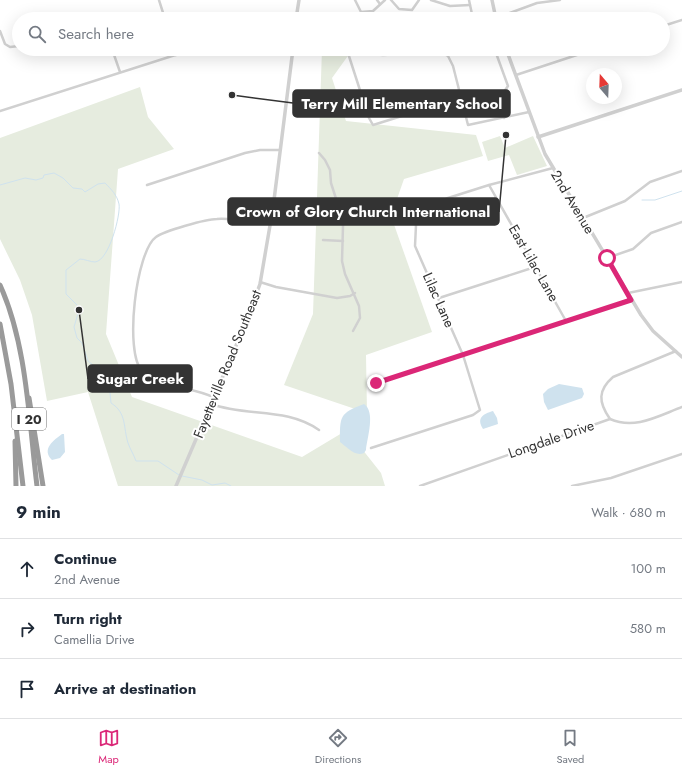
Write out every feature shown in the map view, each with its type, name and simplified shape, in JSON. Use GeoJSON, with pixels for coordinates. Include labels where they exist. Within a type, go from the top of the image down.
{"type":"FeatureCollection","features":[{"type":"Feature","properties":{"kind":"highway","name":"I 20"},"geometry":{"type":"LineString","coordinates":[[0,285],[11,315],[20,352],[37,486]]}},
{"type":"Feature","properties":{"kind":"highway","name":"I 20"},"geometry":{"type":"LineString","coordinates":[[0,324],[6,351],[14,406],[23,486]]}},
{"type":"Feature","properties":{"kind":"highway"},"geometry":{"type":"LineString","coordinates":[[20,352],[34,424],[43,486]]}},
{"type":"Feature","properties":{"kind":"highway"},"geometry":{"type":"LineString","coordinates":[[14,406],[16,486]]}},
{"type":"Feature","properties":{"kind":"street"},"geometry":{"type":"LineString","coordinates":[[159,0],[163,12]]}},
{"type":"Feature","properties":{"kind":"street"},"geometry":{"type":"LineString","coordinates":[[297,12],[299,0]]}},
{"type":"Feature","properties":{"kind":"street"},"geometry":{"type":"LineString","coordinates":[[355,0],[361,12],[373,11],[385,0]]}},
{"type":"Feature","properties":{"kind":"street"},"geometry":{"type":"LineString","coordinates":[[377,0],[380,4]]}},
{"type":"Feature","properties":{"kind":"street"},"geometry":{"type":"LineString","coordinates":[[391,0],[399,9],[404,10],[412,10],[419,0]]}},
{"type":"Feature","properties":{"kind":"street"},"geometry":{"type":"LineString","coordinates":[[431,0],[450,6],[470,6]]}},
{"type":"Feature","properties":{"kind":"street"},"geometry":{"type":"LineString","coordinates":[[469,0],[471,12]]}},
{"type":"Feature","properties":{"kind":"street"},"geometry":{"type":"LineString","coordinates":[[492,0],[494,12]]}},
{"type":"Feature","properties":{"kind":"street"},"geometry":{"type":"LineString","coordinates":[[512,12],[537,3],[560,0]]}},
{"type":"Feature","properties":{"kind":"street"},"geometry":{"type":"LineString","coordinates":[[670,24],[682,20]]}},
{"type":"Feature","properties":{"kind":"street"},"geometry":{"type":"LineString","coordinates":[[0,31],[5,44],[12,47]]}},
{"type":"Feature","properties":{"kind":"street"},"geometry":{"type":"LineString","coordinates":[[114,56],[120,72]]}},
{"type":"Feature","properties":{"kind":"street"},"geometry":{"type":"LineString","coordinates":[[0,111],[173,56]]}},
{"type":"Feature","properties":{"kind":"street","name":"Fayetteville Road Southeast"},"geometry":{"type":"LineString","coordinates":[[176,486],[244,327],[260,282],[273,208],[292,56]]}},
{"type":"Feature","properties":{"kind":"street"},"geometry":{"type":"LineString","coordinates":[[348,56],[373,125],[418,111],[463,105]]}},
{"type":"Feature","properties":{"kind":"street"},"geometry":{"type":"LineString","coordinates":[[448,56],[451,59],[468,125],[529,112]]}},
{"type":"Feature","properties":{"kind":"street"},"geometry":{"type":"LineString","coordinates":[[497,56],[508,86],[499,98],[504,118]]}},
{"type":"Feature","properties":{"kind":"street","name":"2nd Avenue"},"geometry":{"type":"LineString","coordinates":[[508,56],[538,137],[553,168],[631,300],[653,331],[682,357]]}},
{"type":"Feature","properties":{"kind":"street"},"geometry":{"type":"LineString","coordinates":[[515,75],[573,56]]}},
{"type":"Feature","properties":{"kind":"street"},"geometry":{"type":"LineString","coordinates":[[538,137],[682,90]]}},
{"type":"Feature","properties":{"kind":"street"},"geometry":{"type":"LineString","coordinates":[[147,185],[244,153],[260,150],[280,150]]}},
{"type":"Feature","properties":{"kind":"street"},"geometry":{"type":"LineString","coordinates":[[319,153],[325,160],[330,170],[331,183],[343,226],[342,261],[345,274],[355,293],[359,306],[360,318],[353,331]]}},
{"type":"Feature","properties":{"kind":"street","name":"Lilac Lane"},"geometry":{"type":"LineString","coordinates":[[371,448],[478,412],[479,405],[463,355],[415,246],[416,225],[418,218],[433,205],[489,185],[553,168]]}},
{"type":"Feature","properties":{"kind":"street"},"geometry":{"type":"LineString","coordinates":[[583,218],[625,201],[650,182],[682,171]]}},
{"type":"Feature","properties":{"kind":"street","name":"East Lilac Lane"},"geometry":{"type":"LineString","coordinates":[[489,185],[566,321]]}},
{"type":"Feature","properties":{"kind":"street"},"geometry":{"type":"LineString","coordinates":[[213,397],[157,379],[142,371],[138,364],[135,354],[133,324],[138,282],[147,250],[150,243],[162,234],[215,219],[238,219],[273,208]]}},
{"type":"Feature","properties":{"kind":"street"},"geometry":{"type":"LineString","coordinates":[[607,258],[633,249],[651,233],[682,222]]}},
{"type":"Feature","properties":{"kind":"street"},"geometry":{"type":"LineString","coordinates":[[323,240],[343,241]]}},
{"type":"Feature","properties":{"kind":"street"},"geometry":{"type":"LineString","coordinates":[[439,298],[535,267]]}},
{"type":"Feature","properties":{"kind":"street"},"geometry":{"type":"LineString","coordinates":[[260,282],[276,287],[337,298],[350,296],[355,293]]}},
{"type":"Feature","properties":{"kind":"street"},"geometry":{"type":"LineString","coordinates":[[627,293],[682,282]]}},
{"type":"Feature","properties":{"kind":"street"},"geometry":{"type":"LineString","coordinates":[[376,383],[631,300]]}},
{"type":"Feature","properties":{"kind":"street"},"geometry":{"type":"LineString","coordinates":[[610,419],[602,404],[601,396],[605,384],[613,377],[676,351]]}},
{"type":"Feature","properties":{"kind":"street"},"geometry":{"type":"LineString","coordinates":[[210,404],[226,410],[280,414],[310,424],[319,430]]}},
{"type":"Feature","properties":{"kind":"street","name":"Longdale Drive"},"geometry":{"type":"LineString","coordinates":[[420,486],[610,419],[621,424],[630,424],[682,407]]}},
{"type":"Feature","properties":{"kind":"street"},"geometry":{"type":"LineString","coordinates":[[572,486],[611,478],[682,454]]}},
{"type":"Feature","properties":{"kind":"shaded area"},"geometry":{"type":"Polygon","coordinates":[[[322,56],[348,56],[332,78],[346,121],[476,135],[483,156],[404,179],[391,216],[432,332],[366,355],[367,413],[284,385],[313,314],[322,56]]]}},
{"type":"Feature","properties":{"kind":"shaded area"},"geometry":{"type":"Polygon","coordinates":[[[140,87],[148,117],[174,149],[118,169],[106,334],[132,397],[302,457],[347,430],[381,473],[385,486],[118,486],[88,392],[47,401],[32,315],[20,280],[0,239],[0,138],[140,87]]]}},
{"type":"Feature","properties":{"kind":"shaded area"},"geometry":{"type":"Polygon","coordinates":[[[500,136],[505,148],[533,136],[547,166],[517,175],[509,155],[488,161],[482,142],[500,136]]]}},
{"type":"Feature","properties":{"kind":"water"},"geometry":{"type":"Polygon","coordinates":[[[559,384],[582,388],[584,394],[582,398],[548,410],[544,402],[543,394],[548,389],[559,384]]]}},
{"type":"Feature","properties":{"kind":"water"},"geometry":{"type":"Polygon","coordinates":[[[364,404],[370,413],[370,426],[366,450],[364,453],[357,454],[340,442],[340,427],[345,413],[364,404]]]}},
{"type":"Feature","properties":{"kind":"water"},"geometry":{"type":"Polygon","coordinates":[[[493,411],[497,418],[498,424],[483,429],[480,419],[484,415],[493,411]]]}},
{"type":"Feature","properties":{"kind":"water"},"geometry":{"type":"Polygon","coordinates":[[[64,434],[65,452],[60,458],[52,460],[49,456],[48,449],[52,442],[64,434]]]}},
{"type":"Feature","properties":{"kind":"waterway"},"geometry":{"type":"LineString","coordinates":[[0,185],[25,178],[36,180],[43,178],[44,175],[54,173],[63,178],[73,188],[82,189],[85,192],[98,184],[105,183],[112,190],[118,201],[119,209],[116,226],[109,246],[100,260],[95,262],[80,259],[66,270],[66,294],[78,306],[79,310],[74,327],[77,338],[82,343],[88,361],[98,369],[109,383],[111,403],[120,411],[124,421],[126,437],[136,461],[158,461],[179,475]]}},
{"type":"Feature","properties":{"kind":"waterway"},"geometry":{"type":"LineString","coordinates":[[642,200],[655,200],[682,191]]}},
{"type":"Feature","properties":{"kind":"waterway"},"geometry":{"type":"LineString","coordinates":[[182,476],[202,480],[212,485],[225,483],[231,486]]}},
{"type":"Feature","properties":{"kind":"place","name":"Terry Mill Elementary School"},"geometry":{"type":"Point","coordinates":[232,95]}},
{"type":"Feature","properties":{"kind":"place","name":"Crown of Glory Church International"},"geometry":{"type":"Point","coordinates":[506,135]}},
{"type":"Feature","properties":{"kind":"place","name":"Sugar Creek"},"geometry":{"type":"Point","coordinates":[79,310]}},
{"type":"Feature","properties":{"kind":"route"},"geometry":{"type":"LineString","coordinates":[[376,383],[631,300],[607,258]]}}]}
